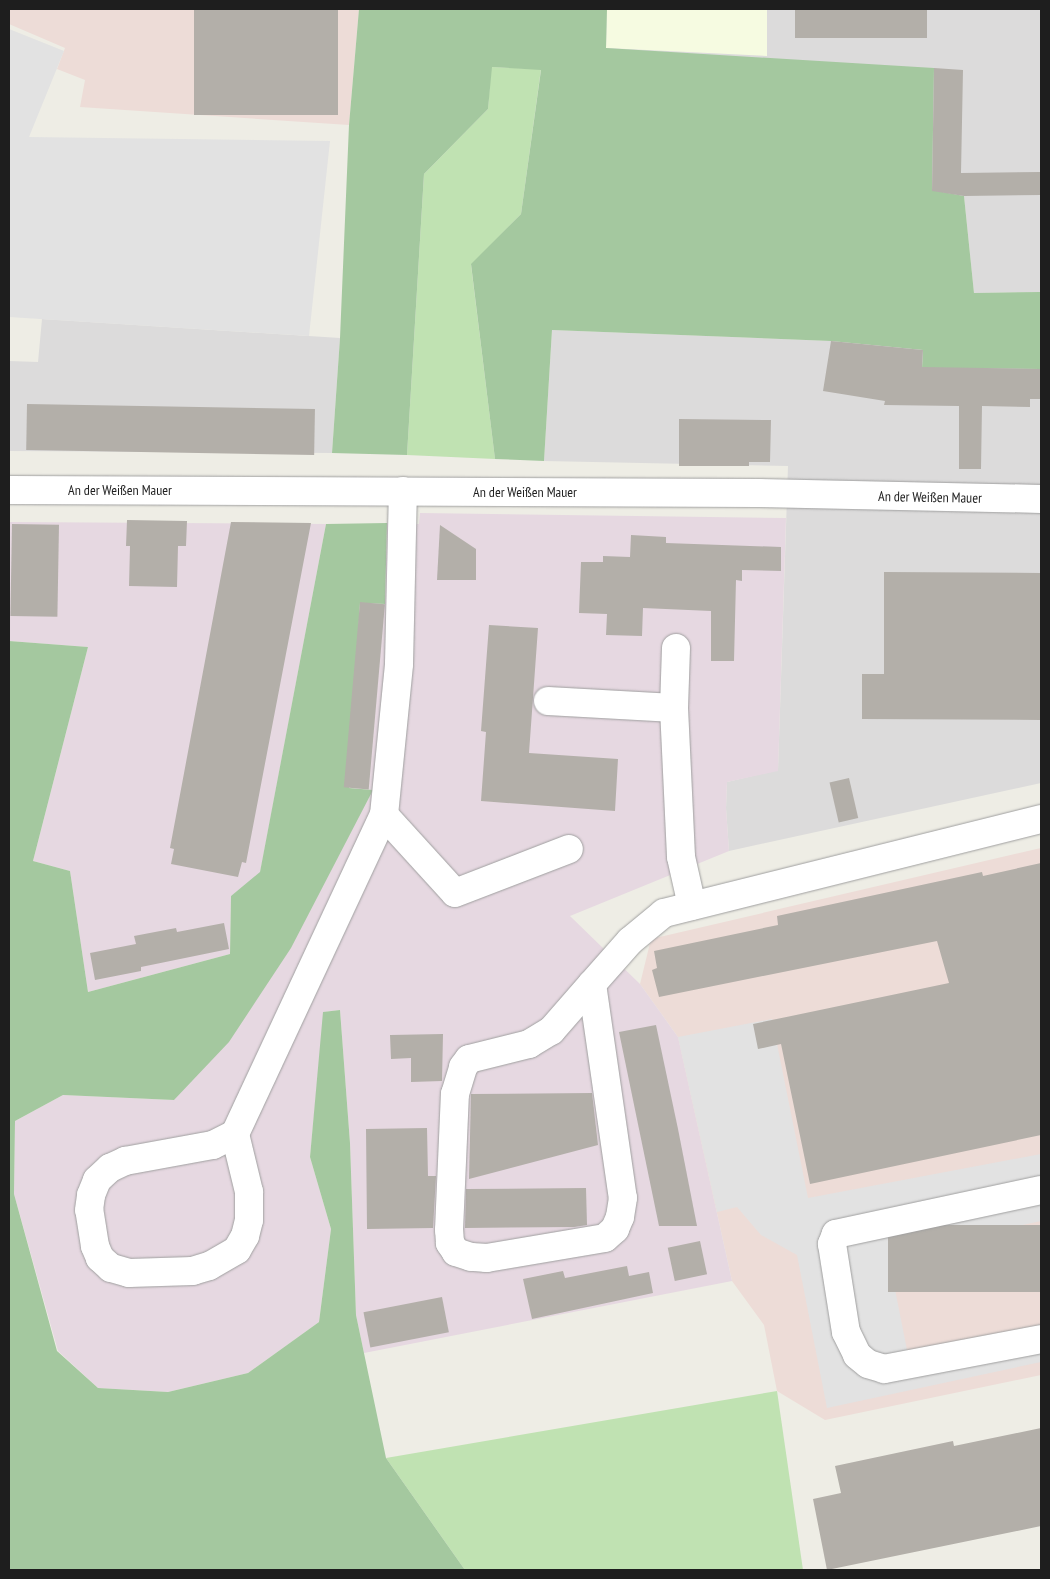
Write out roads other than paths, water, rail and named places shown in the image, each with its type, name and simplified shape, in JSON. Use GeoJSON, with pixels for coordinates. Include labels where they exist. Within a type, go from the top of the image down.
{"type":"FeatureCollection","features":[{"type":"Feature","properties":{"kind":"street","name":"An der Weißen Mauer"},"geometry":{"type":"LineString","coordinates":[[9,490],[749,493],[1041,499]]}},
{"type":"Feature","properties":{"kind":"street"},"geometry":{"type":"LineString","coordinates":[[235,1134],[249,1192],[249,1220],[245,1236],[236,1250],[210,1266],[193,1271],[129,1273],[111,1268],[100,1258],[95,1246],[89,1210],[91,1195],[97,1180],[110,1168],[125,1161],[213,1145],[235,1134],[384,814],[398,664],[403,491]]}},
{"type":"Feature","properties":{"kind":"street"},"geometry":{"type":"LineString","coordinates":[[676,648],[674,708],[681,857],[692,906]]}},
{"type":"Feature","properties":{"kind":"street"},"geometry":{"type":"LineString","coordinates":[[548,701],[674,708]]}},
{"type":"Feature","properties":{"kind":"street"},"geometry":{"type":"LineString","coordinates":[[384,814],[456,893],[569,850]]}},
{"type":"Feature","properties":{"kind":"street"},"geometry":{"type":"LineString","coordinates":[[592,984],[623,1198],[620,1217],[615,1229],[605,1238],[487,1258],[471,1258],[456,1252],[450,1243],[449,1230],[455,1094],[463,1067],[469,1059],[530,1044],[551,1032],[592,984],[630,940],[664,913],[1041,819]]}},
{"type":"Feature","properties":{"kind":"street"},"geometry":{"type":"LineString","coordinates":[[1041,1190],[836,1234],[832,1244],[832,1255],[846,1332],[856,1355],[868,1364],[884,1369],[1041,1339]]}}]}
